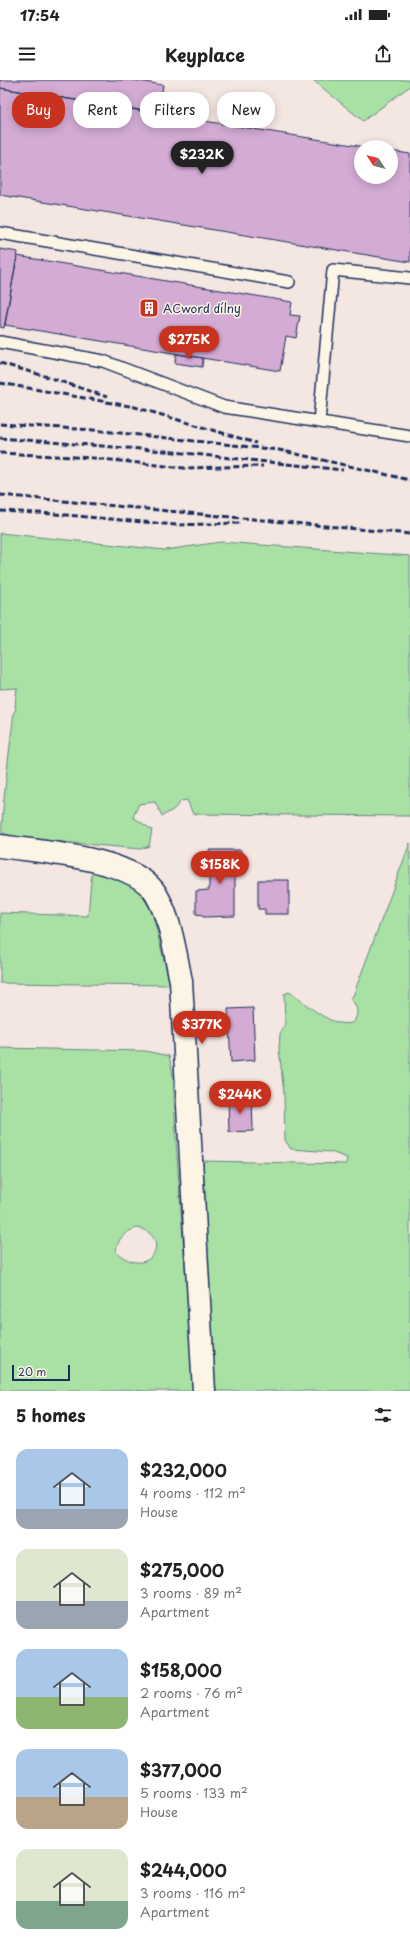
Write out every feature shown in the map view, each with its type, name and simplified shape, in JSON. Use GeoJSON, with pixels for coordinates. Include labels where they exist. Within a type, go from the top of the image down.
{"type":"FeatureCollection","features":[{"type":"Feature","properties":{"kind":"street"},"geometry":{"type":"LineString","coordinates":[[0,846],[89,860],[122,868],[141,878],[155,892],[166,915],[181,981],[204,1391]]}},
{"type":"Feature","properties":{"kind":"lane"},"geometry":{"type":"LineString","coordinates":[[0,233],[289,282]]}},
{"type":"Feature","properties":{"kind":"lane"},"geometry":{"type":"LineString","coordinates":[[319,422],[333,270],[410,278]]}},
{"type":"Feature","properties":{"kind":"lane"},"geometry":{"type":"LineString","coordinates":[[0,342],[103,362],[224,407],[410,436]]}},
{"type":"Feature","properties":{"kind":"green space"},"geometry":{"type":"Polygon","coordinates":[[[313,80],[410,80],[410,86],[363,121],[313,80]]]}},
{"type":"Feature","properties":{"kind":"green space"},"geometry":{"type":"Polygon","coordinates":[[[0,533],[165,550],[221,542],[410,556],[410,816],[193,814],[187,800],[181,801],[173,810],[162,816],[155,802],[139,804],[133,817],[152,830],[149,846],[140,849],[28,839],[2,833],[4,795],[14,712],[16,709],[17,688],[0,689],[0,533]]]}},
{"type":"Feature","properties":{"kind":"green space"},"geometry":{"type":"Polygon","coordinates":[[[410,843],[410,1391],[212,1391],[203,1161],[346,1164],[347,1158],[331,1152],[291,1149],[285,1140],[284,1094],[279,1049],[280,1034],[285,1024],[284,994],[289,992],[312,1009],[338,1023],[346,1024],[354,1022],[357,1015],[357,1010],[350,999],[353,996],[410,843]]]}},
{"type":"Feature","properties":{"kind":"green space"},"geometry":{"type":"Polygon","coordinates":[[[92,869],[125,880],[141,894],[152,911],[170,985],[0,983],[0,913],[88,916],[92,869]]]}},
{"type":"Feature","properties":{"kind":"green space"},"geometry":{"type":"Polygon","coordinates":[[[0,1048],[145,1051],[169,1056],[173,1074],[176,1142],[194,1391],[145,1391],[122,1389],[117,1391],[0,1391],[0,1048]],[[137,1228],[125,1233],[118,1243],[116,1252],[129,1260],[140,1262],[148,1260],[154,1254],[156,1246],[154,1239],[148,1232],[137,1228]]]}},
{"type":"Feature","properties":{"kind":"building"},"geometry":{"type":"Polygon","coordinates":[[[0,80],[132,80],[163,85],[162,92],[140,92],[140,110],[132,109],[132,92],[73,92],[73,99],[65,98],[65,92],[25,92],[0,88],[0,80]]]}},
{"type":"Feature","properties":{"kind":"building"},"geometry":{"type":"Polygon","coordinates":[[[0,88],[25,92],[12,92],[12,128],[65,128],[65,99],[73,100],[73,128],[132,128],[132,109],[140,111],[140,128],[209,128],[209,122],[217,123],[217,128],[247,128],[354,145],[354,184],[398,184],[398,152],[410,154],[410,262],[0,195],[0,88]]]}},
{"type":"Feature","properties":{"kind":"building"},"geometry":{"type":"Polygon","coordinates":[[[0,249],[18,252],[4,328],[0,327],[0,249]]]}},
{"type":"Feature","properties":{"kind":"building","name":"ACword dílny"},"geometry":{"type":"Polygon","coordinates":[[[17,256],[292,302],[290,315],[300,316],[296,338],[286,336],[280,371],[5,325],[17,256]]]}},
{"type":"Feature","properties":{"kind":"building"},"geometry":{"type":"Polygon","coordinates":[[[176,354],[203,358],[202,367],[175,363],[176,354]]]}},
{"type":"Feature","properties":{"kind":"building"},"geometry":{"type":"Polygon","coordinates":[[[209,850],[241,850],[241,867],[235,867],[235,916],[203,917],[203,915],[196,914],[196,891],[209,890],[209,850]]]}},
{"type":"Feature","properties":{"kind":"building"},"geometry":{"type":"Polygon","coordinates":[[[258,880],[289,880],[289,914],[265,914],[265,909],[258,909],[258,880]]]}},
{"type":"Feature","properties":{"kind":"building"},"geometry":{"type":"Polygon","coordinates":[[[253,1008],[255,1060],[231,1062],[228,1009],[253,1008]]]}},
{"type":"Feature","properties":{"kind":"building"},"geometry":{"type":"Polygon","coordinates":[[[252,1098],[253,1131],[229,1132],[228,1099],[252,1098]]]}},
{"type":"Feature","properties":{"kind":"railway"},"geometry":{"type":"LineString","coordinates":[[0,363],[107,397]]}},
{"type":"Feature","properties":{"kind":"railway"},"geometry":{"type":"LineString","coordinates":[[0,383],[135,407],[256,443]]}},
{"type":"Feature","properties":{"kind":"railway"},"geometry":{"type":"LineString","coordinates":[[0,424],[93,430],[279,450],[410,480]]}},
{"type":"Feature","properties":{"kind":"railway"},"geometry":{"type":"LineString","coordinates":[[0,438],[165,451],[343,470]]}},
{"type":"Feature","properties":{"kind":"railway"},"geometry":{"type":"LineString","coordinates":[[0,453],[93,458],[184,468],[263,466]]}},
{"type":"Feature","properties":{"kind":"railway"},"geometry":{"type":"LineString","coordinates":[[0,495],[410,534]]}},
{"type":"Feature","properties":{"kind":"railway"},"geometry":{"type":"LineString","coordinates":[[0,511],[55,514],[176,525],[241,523]]}},
{"type":"Feature","properties":{"kind":"place","name":"ACword dílny"},"geometry":{"type":"Point","coordinates":[149,308]}}]}
